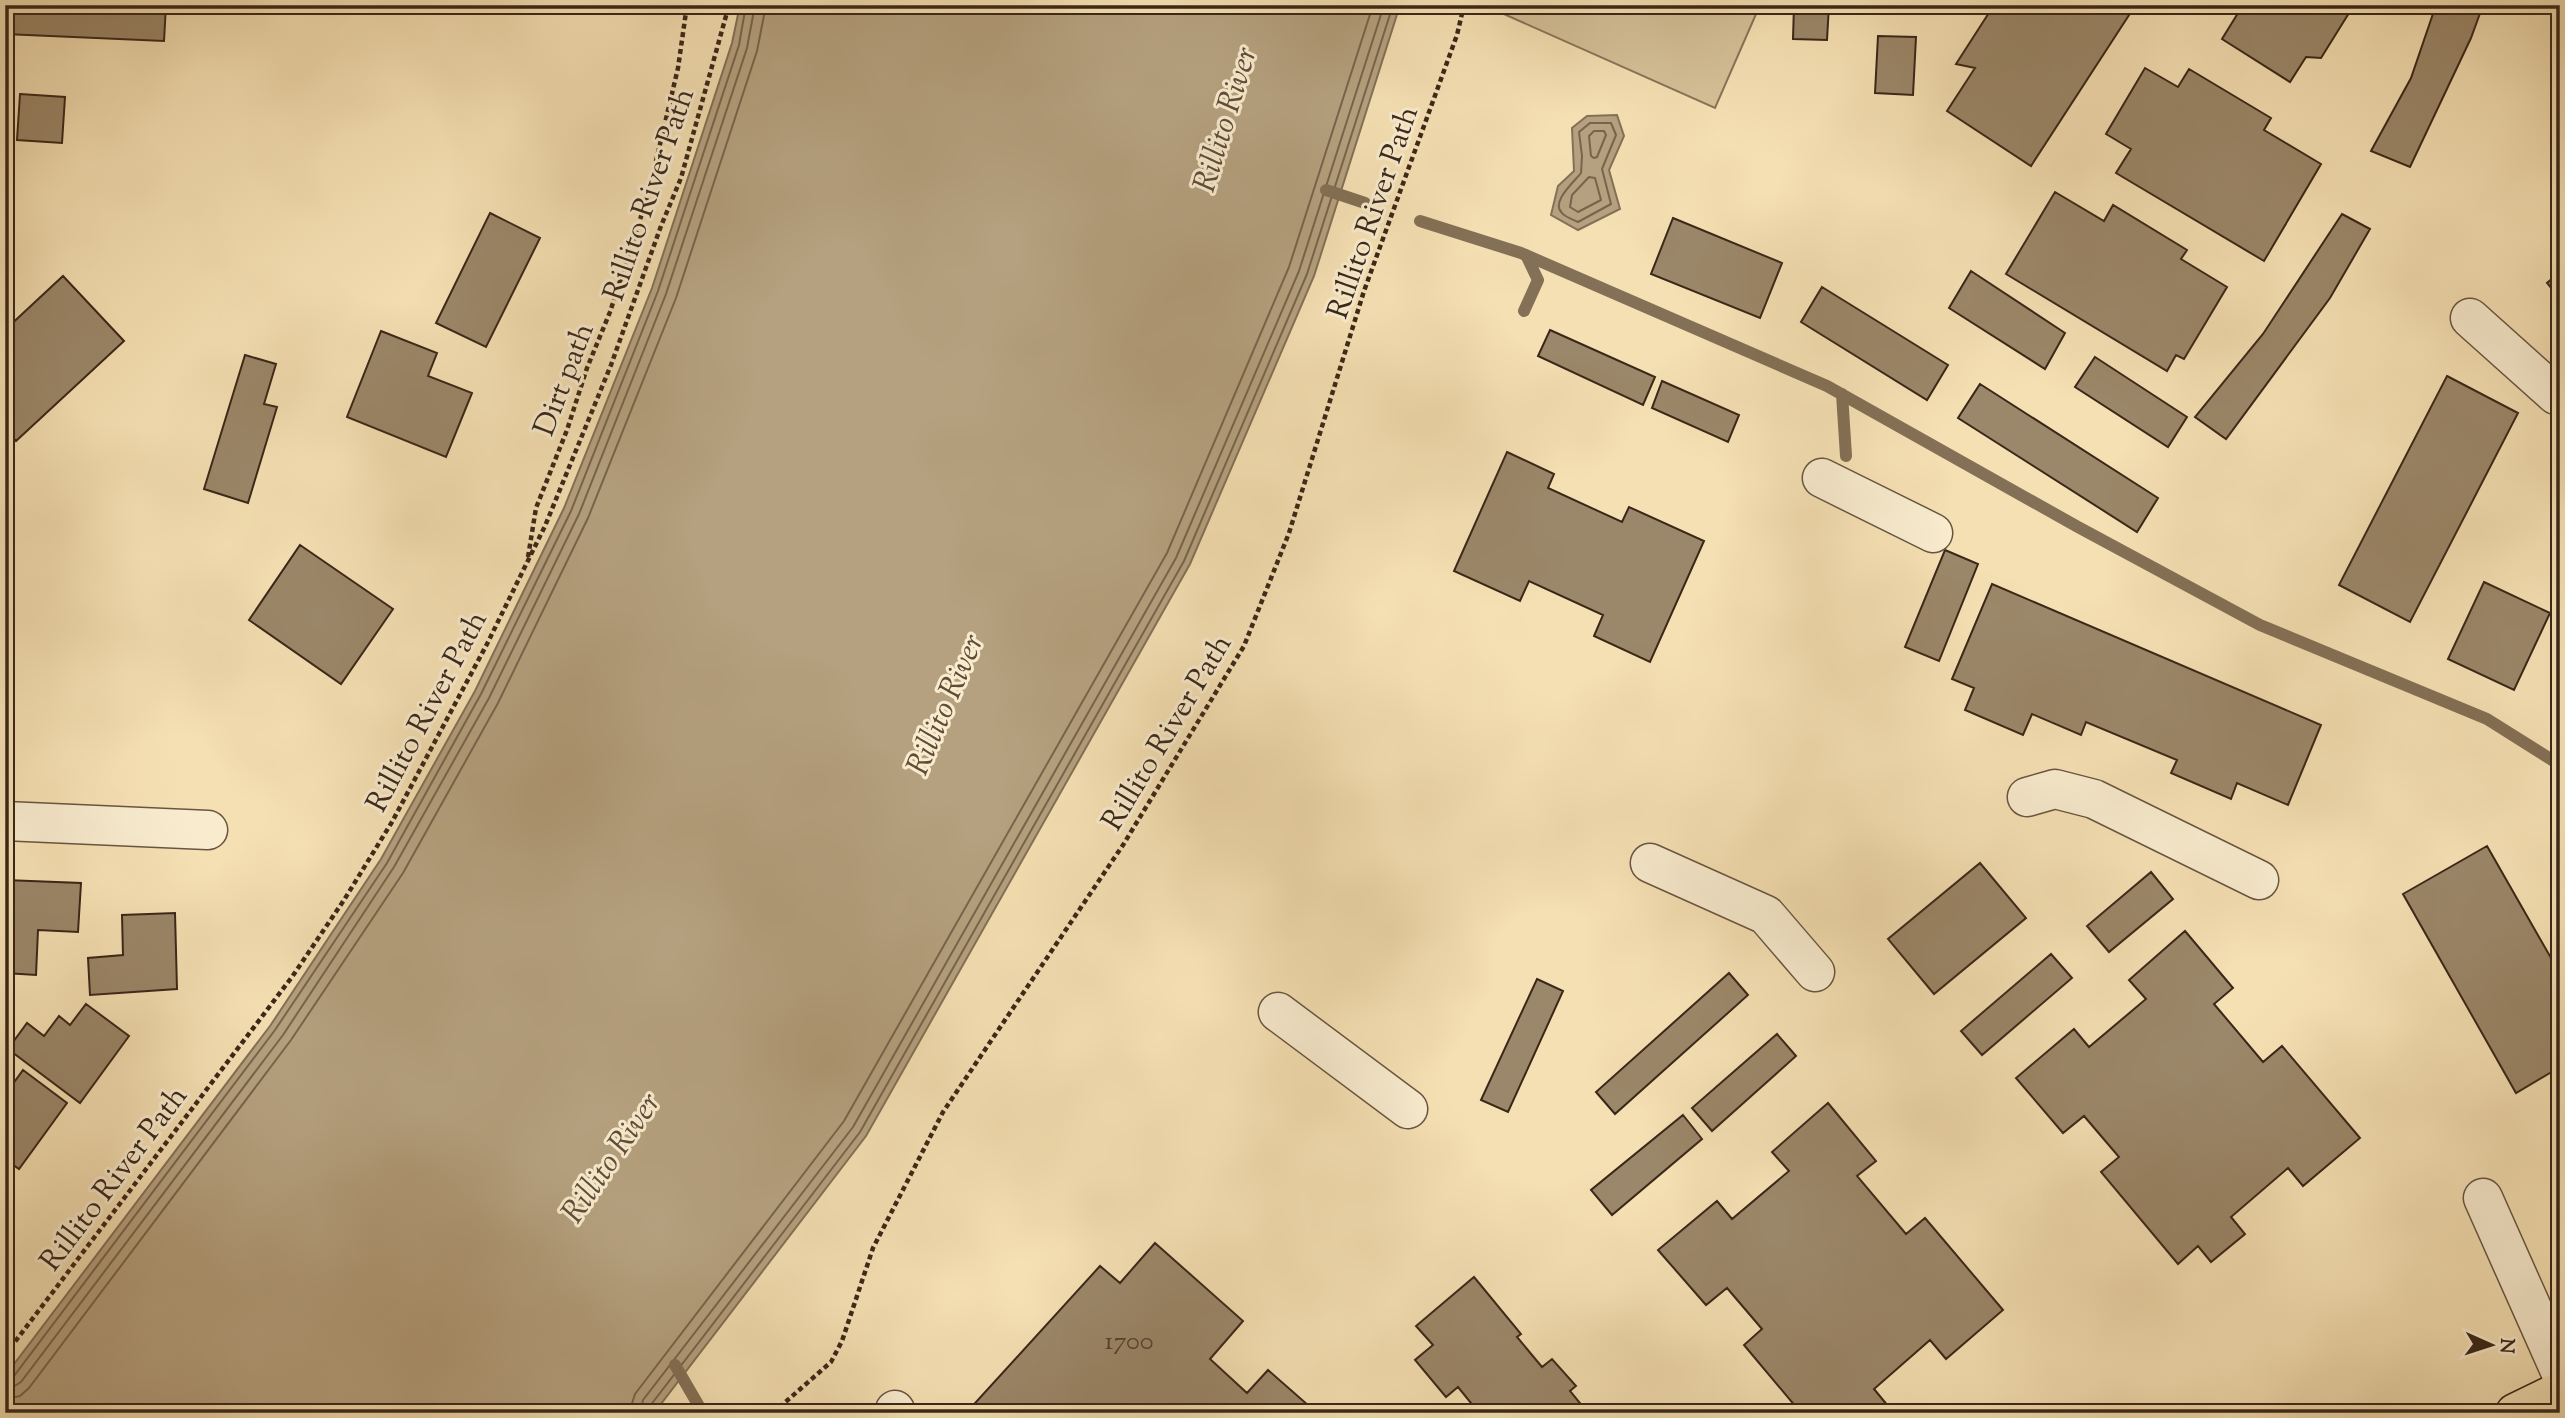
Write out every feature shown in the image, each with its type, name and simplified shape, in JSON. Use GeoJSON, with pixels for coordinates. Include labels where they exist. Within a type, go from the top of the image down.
{"type":"FeatureCollection","features":[{"type":"Feature","properties":{"kind":"main road"},"geometry":{"type":"LineString","coordinates":[[2515,1413],[2560,1391]]}},
{"type":"Feature","properties":{"kind":"street"},"geometry":{"type":"LineString","coordinates":[[2470,318],[2556,395]]}},
{"type":"Feature","properties":{"kind":"street"},"geometry":{"type":"LineString","coordinates":[[1822,478],[1933,533]]}},
{"type":"Feature","properties":{"kind":"street"},"geometry":{"type":"LineString","coordinates":[[2027,797],[2055,789],[2094,799],[2259,880]]}},
{"type":"Feature","properties":{"kind":"street"},"geometry":{"type":"LineString","coordinates":[[5,821],[208,830]]}},
{"type":"Feature","properties":{"kind":"street"},"geometry":{"type":"LineString","coordinates":[[1650,863],[1766,915],[1815,972]]}},
{"type":"Feature","properties":{"kind":"street"},"geometry":{"type":"LineString","coordinates":[[1278,1012],[1408,1110]]}},
{"type":"Feature","properties":{"kind":"street"},"geometry":{"type":"LineString","coordinates":[[2483,1198],[2560,1371]]}},
{"type":"Feature","properties":{"kind":"path","name":"Dirt path"},"geometry":{"type":"LineString","coordinates":[[527,562],[536,508],[610,312],[648,195],[678,68],[687,5]]}},
{"type":"Feature","properties":{"kind":"path","name":"Rillito River Path"},"geometry":{"type":"LineString","coordinates":[[5,1355],[292,977],[392,822],[487,644],[545,526],[611,365],[681,178],[729,5]]}},
{"type":"Feature","properties":{"kind":"path","name":"Rillito River Path"},"geometry":{"type":"LineString","coordinates":[[773,1413],[831,1362],[842,1341],[873,1248],[943,1112],[1123,845],[1244,646],[1289,533],[1364,292],[1457,35],[1464,5]]}},
{"type":"Feature","properties":{"kind":"shaded area"},"geometry":{"type":"Polygon","coordinates":[[[1500,5],[1760,5],[1715,108],[1497,11],[1500,5]]]}},
{"type":"Feature","properties":{"kind":"water","name":"Rillito River"},"geometry":{"type":"Polygon","coordinates":[[[740,5],[1400,5],[1314,276],[1190,564],[866,1136],[654,1413],[5,1413],[5,1376],[270,1026],[381,859],[475,691],[564,508],[652,288],[732,43],[740,5]]]}},
{"type":"Feature","properties":{"kind":"water"},"geometry":{"type":"Polygon","coordinates":[[[1617,115],[1624,136],[1609,170],[1620,209],[1578,230],[1551,215],[1558,186],[1574,171],[1572,128],[1587,116],[1617,115]]]}},
{"type":"Feature","properties":{"kind":"building"},"geometry":{"type":"Polygon","coordinates":[[[5,5],[166,5],[164,41],[5,34],[5,5]]]}},
{"type":"Feature","properties":{"kind":"building"},"geometry":{"type":"Polygon","coordinates":[[[291,5],[317,5],[316,14],[290,12],[291,5]]]}},
{"type":"Feature","properties":{"kind":"building"},"geometry":{"type":"Polygon","coordinates":[[[1794,5],[1829,5],[1827,40],[1793,39],[1794,5]]]}},
{"type":"Feature","properties":{"kind":"building"},"geometry":{"type":"Polygon","coordinates":[[[1994,5],[2121,5],[2131,12],[2031,166],[1947,111],[1975,68],[1956,64],[1994,5]]]}},
{"type":"Feature","properties":{"kind":"building"},"geometry":{"type":"Polygon","coordinates":[[[2243,5],[2354,5],[2321,58],[2306,57],[2290,82],[2222,39],[2243,5]]]}},
{"type":"Feature","properties":{"kind":"building"},"geometry":{"type":"Polygon","coordinates":[[[2436,5],[2483,5],[2471,38],[2410,167],[2371,151],[2411,78],[2436,5]]]}},
{"type":"Feature","properties":{"kind":"building"},"geometry":{"type":"Polygon","coordinates":[[[1878,36],[1916,37],[1913,95],[1875,93],[1878,36]]]}},
{"type":"Feature","properties":{"kind":"building"},"geometry":{"type":"Polygon","coordinates":[[[2145,68],[2178,87],[2189,69],[2271,118],[2264,130],[2321,164],[2264,261],[2116,173],[2131,149],[2106,134],[2145,68]]]}},
{"type":"Feature","properties":{"kind":"building"},"geometry":{"type":"Polygon","coordinates":[[[20,94],[65,97],[62,143],[17,140],[20,94]]]}},
{"type":"Feature","properties":{"kind":"building"},"geometry":{"type":"Polygon","coordinates":[[[2055,192],[2104,221],[2113,205],[2187,250],[2181,259],[2227,287],[2184,359],[2176,355],[2167,371],[2006,274],[2055,192]]]}},
{"type":"Feature","properties":{"kind":"building"},"geometry":{"type":"Polygon","coordinates":[[[490,213],[540,238],[486,347],[436,323],[490,213]]]}},
{"type":"Feature","properties":{"kind":"building"},"geometry":{"type":"Polygon","coordinates":[[[2342,214],[2370,229],[2330,298],[2226,439],[2195,417],[2263,334],[2342,214]]]}},
{"type":"Feature","properties":{"kind":"building"},"geometry":{"type":"Polygon","coordinates":[[[1673,218],[1782,263],[1760,318],[1651,274],[1673,218]]]}},
{"type":"Feature","properties":{"kind":"building"},"geometry":{"type":"Polygon","coordinates":[[[1971,271],[2065,333],[2045,369],[1949,308],[1971,271]]]}},
{"type":"Feature","properties":{"kind":"building"},"geometry":{"type":"Polygon","coordinates":[[[2560,272],[2560,299],[2547,283],[2560,272]]]}},
{"type":"Feature","properties":{"kind":"building"},"geometry":{"type":"Polygon","coordinates":[[[63,276],[124,341],[16,441],[5,429],[5,330],[63,276]]]}},
{"type":"Feature","properties":{"kind":"building"},"geometry":{"type":"Polygon","coordinates":[[[1822,287],[1948,365],[1927,400],[1801,322],[1822,287]]]}},
{"type":"Feature","properties":{"kind":"building"},"geometry":{"type":"Polygon","coordinates":[[[1550,330],[1655,377],[1643,405],[1538,356],[1550,330]]]}},
{"type":"Feature","properties":{"kind":"building"},"geometry":{"type":"Polygon","coordinates":[[[381,331],[437,353],[428,376],[472,393],[446,457],[347,417],[381,331]]]}},
{"type":"Feature","properties":{"kind":"building"},"geometry":{"type":"Polygon","coordinates":[[[245,355],[276,364],[264,404],[277,407],[248,503],[204,489],[245,355]]]}},
{"type":"Feature","properties":{"kind":"building"},"geometry":{"type":"Polygon","coordinates":[[[2095,357],[2187,417],[2168,447],[2075,387],[2095,357]]]}},
{"type":"Feature","properties":{"kind":"building"},"geometry":{"type":"Polygon","coordinates":[[[2447,376],[2518,413],[2410,622],[2339,585],[2447,376]]]}},
{"type":"Feature","properties":{"kind":"building"},"geometry":{"type":"Polygon","coordinates":[[[1662,381],[1739,415],[1728,442],[1652,408],[1662,381]]]}},
{"type":"Feature","properties":{"kind":"building"},"geometry":{"type":"Polygon","coordinates":[[[1980,384],[2158,498],[2137,532],[1958,418],[1980,384]]]}},
{"type":"Feature","properties":{"kind":"building"},"geometry":{"type":"Polygon","coordinates":[[[1507,452],[1554,474],[1548,488],[1622,522],[1629,507],[1704,541],[1650,662],[1594,636],[1603,615],[1529,581],[1520,601],[1454,571],[1507,452]]]}},
{"type":"Feature","properties":{"kind":"building"},"geometry":{"type":"Polygon","coordinates":[[[300,545],[393,609],[341,684],[249,620],[300,545]]]}},
{"type":"Feature","properties":{"kind":"building"},"geometry":{"type":"Polygon","coordinates":[[[1945,550],[1978,564],[1939,661],[1905,647],[1945,550]]]}},
{"type":"Feature","properties":{"kind":"building"},"geometry":{"type":"Polygon","coordinates":[[[2484,582],[2550,613],[2514,690],[2448,659],[2484,582]]]}},
{"type":"Feature","properties":{"kind":"building"},"geometry":{"type":"Polygon","coordinates":[[[1992,584],[2321,725],[2288,805],[2237,783],[2231,799],[2171,773],[2177,760],[2086,722],[2081,735],[2032,714],[2023,735],[1965,710],[1974,688],[1952,679],[1992,584]]]}},
{"type":"Feature","properties":{"kind":"building"},"geometry":{"type":"Polygon","coordinates":[[[2487,846],[2551,958],[2560,953],[2560,1067],[2516,1093],[2403,894],[2487,846]]]}},
{"type":"Feature","properties":{"kind":"building"},"geometry":{"type":"Polygon","coordinates":[[[1980,863],[2026,918],[1934,994],[1888,939],[1980,863]]]}},
{"type":"Feature","properties":{"kind":"building"},"geometry":{"type":"Polygon","coordinates":[[[2151,872],[2173,899],[2109,952],[2087,926],[2151,872]]]}},
{"type":"Feature","properties":{"kind":"building"},"geometry":{"type":"Polygon","coordinates":[[[5,880],[81,883],[78,932],[38,930],[36,975],[5,973],[5,880]]]}},
{"type":"Feature","properties":{"kind":"building"},"geometry":{"type":"Polygon","coordinates":[[[175,913],[177,989],[90,995],[88,958],[123,955],[122,915],[175,913]]]}},
{"type":"Feature","properties":{"kind":"building"},"geometry":{"type":"Polygon","coordinates":[[[2185,931],[2233,988],[2214,1004],[2263,1062],[2282,1046],[2360,1138],[2303,1186],[2288,1168],[2231,1217],[2245,1234],[2211,1262],[2198,1246],[2178,1264],[2101,1172],[2119,1157],[2084,1116],[2063,1133],[2016,1078],[2074,1029],[2089,1047],[2146,999],[2129,980],[2185,931]]]}},
{"type":"Feature","properties":{"kind":"building"},"geometry":{"type":"Polygon","coordinates":[[[2051,954],[2072,978],[1982,1055],[1961,1031],[2051,954]]]}},
{"type":"Feature","properties":{"kind":"building"},"geometry":{"type":"Polygon","coordinates":[[[1729,973],[1748,995],[1615,1114],[1596,1092],[1729,973]]]}},
{"type":"Feature","properties":{"kind":"building"},"geometry":{"type":"Polygon","coordinates":[[[1537,979],[1563,991],[1508,1112],[1481,1100],[1537,979]]]}},
{"type":"Feature","properties":{"kind":"building"},"geometry":{"type":"Polygon","coordinates":[[[86,1004],[129,1036],[80,1103],[8,1049],[27,1023],[44,1036],[59,1016],[70,1025],[86,1004]]]}},
{"type":"Feature","properties":{"kind":"building"},"geometry":{"type":"Polygon","coordinates":[[[1777,1034],[1796,1056],[1712,1131],[1692,1108],[1777,1034]]]}},
{"type":"Feature","properties":{"kind":"building"},"geometry":{"type":"Polygon","coordinates":[[[23,1070],[67,1103],[19,1169],[5,1159],[5,1095],[23,1070]]]}},
{"type":"Feature","properties":{"kind":"building"},"geometry":{"type":"Polygon","coordinates":[[[1828,1103],[1876,1161],[1857,1176],[1906,1234],[1925,1218],[2003,1310],[1946,1359],[1930,1340],[1874,1389],[1888,1406],[1880,1413],[1801,1413],[1744,1345],[1762,1329],[1727,1288],[1706,1305],[1658,1250],[1717,1201],[1732,1219],[1789,1171],[1772,1152],[1828,1103]]]}},
{"type":"Feature","properties":{"kind":"building"},"geometry":{"type":"Polygon","coordinates":[[[1683,1115],[1702,1139],[1612,1215],[1591,1190],[1683,1115]]]}},
{"type":"Feature","properties":{"kind":"building"},"geometry":{"type":"Polygon","coordinates":[[[1155,1243],[1243,1321],[1210,1359],[1247,1393],[1268,1370],[1317,1413],[966,1413],[1100,1266],[1120,1283],[1155,1243]]]}},
{"type":"Feature","properties":{"kind":"building"},"geometry":{"type":"Polygon","coordinates":[[[1474,1277],[1521,1334],[1517,1337],[1542,1367],[1552,1359],[1576,1386],[1570,1391],[1588,1413],[1479,1413],[1458,1387],[1446,1397],[1415,1360],[1433,1345],[1416,1326],[1474,1277]]]}},
{"type":"Feature","properties":{"kind":"waterway"},"geometry":{"type":"LineString","coordinates":[[1326,190],[1365,203]]}},
{"type":"Feature","properties":{"kind":"waterway"},"geometry":{"type":"LineString","coordinates":[[1420,221],[1521,253],[1827,386],[2078,527],[2260,625],[2487,719],[2560,765]]}},
{"type":"Feature","properties":{"kind":"waterway"},"geometry":{"type":"LineString","coordinates":[[1524,311],[1538,280],[1526,255]]}},
{"type":"Feature","properties":{"kind":"waterway"},"geometry":{"type":"LineString","coordinates":[[1842,394],[1846,456]]}},
{"type":"Feature","properties":{"kind":"waterway"},"geometry":{"type":"LineString","coordinates":[[675,1365],[703,1413]]}}]}
